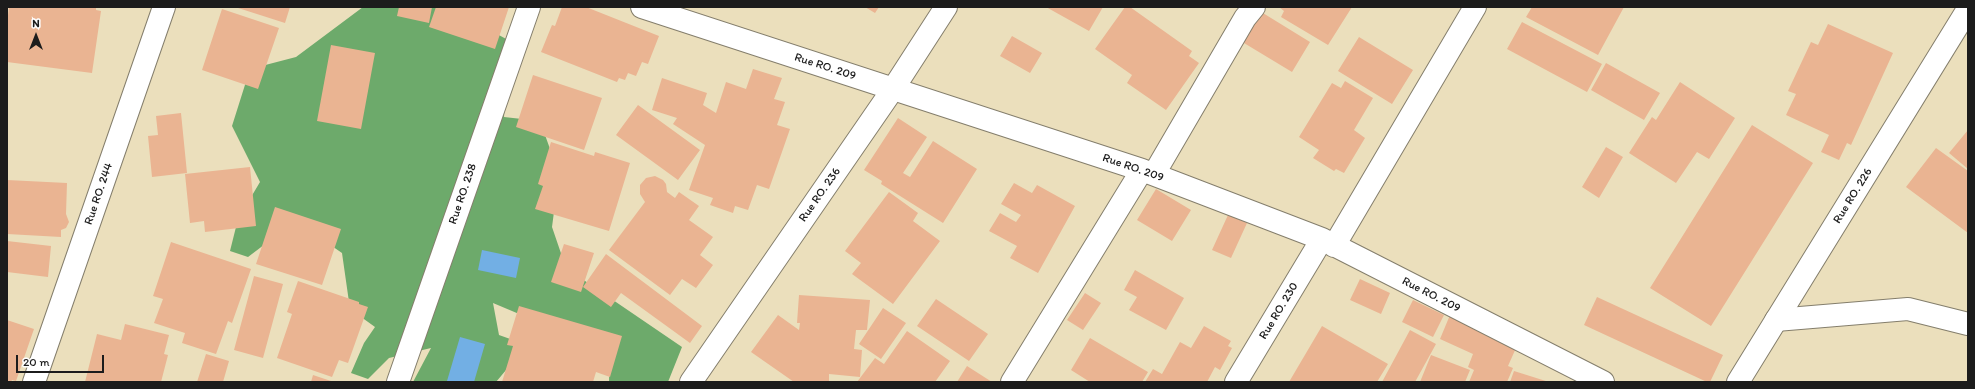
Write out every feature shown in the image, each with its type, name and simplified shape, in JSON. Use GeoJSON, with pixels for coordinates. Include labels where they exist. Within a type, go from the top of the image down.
{"type":"FeatureCollection","features":[{"type":"Feature","properties":{"kind":"street","name":"Rue RO. 244"},"geometry":{"type":"LineString","coordinates":[[34,382],[164,7]]}},
{"type":"Feature","properties":{"kind":"street","name":"Rue RO. 238"},"geometry":{"type":"LineString","coordinates":[[398,382],[529,7]]}},
{"type":"Feature","properties":{"kind":"street","name":"Rue RO. 209"},"geometry":{"type":"LineString","coordinates":[[642,7],[1148,172],[1328,243],[1603,382]]}},
{"type":"Feature","properties":{"kind":"street","name":"Rue RO. 236"},"geometry":{"type":"LineString","coordinates":[[691,382],[893,89],[946,7]]}},
{"type":"Feature","properties":{"kind":"street"},"geometry":{"type":"LineString","coordinates":[[1012,382],[1148,172],[1245,18],[1254,7]]}},
{"type":"Feature","properties":{"kind":"street","name":"Rue RO. 230"},"geometry":{"type":"LineString","coordinates":[[1236,382],[1328,243],[1475,7]]}},
{"type":"Feature","properties":{"kind":"street","name":"Rue RO. 226"},"geometry":{"type":"LineString","coordinates":[[1738,382],[1968,9]]}},
{"type":"Feature","properties":{"kind":"street"},"geometry":{"type":"LineString","coordinates":[[1776,320],[1908,309],[1968,324]]}},
{"type":"Feature","properties":{"kind":"green space"},"geometry":{"type":"Polygon","coordinates":[[[363,7],[440,7],[462,15],[508,40],[504,117],[540,121],[559,174],[552,227],[566,268],[682,347],[668,382],[609,382],[610,345],[531,319],[493,303],[499,335],[527,345],[496,382],[413,382],[431,348],[389,358],[368,379],[351,373],[364,343],[375,327],[350,309],[342,253],[313,233],[285,229],[248,257],[230,251],[238,219],[260,182],[232,126],[250,69],[296,57],[363,7]]]}},
{"type":"Feature","properties":{"kind":"water"},"geometry":{"type":"Polygon","coordinates":[[[482,250],[520,258],[516,278],[478,270],[482,250]]]}},
{"type":"Feature","properties":{"kind":"water"},"geometry":{"type":"Polygon","coordinates":[[[460,337],[485,344],[474,382],[447,381],[460,337]]]}},
{"type":"Feature","properties":{"kind":"building"},"geometry":{"type":"Polygon","coordinates":[[[9,7],[96,7],[96,10],[101,11],[92,73],[7,62],[7,24],[9,7]]]}},
{"type":"Feature","properties":{"kind":"building"},"geometry":{"type":"Polygon","coordinates":[[[235,7],[290,7],[285,23],[235,7]]]}},
{"type":"Feature","properties":{"kind":"building"},"geometry":{"type":"Polygon","coordinates":[[[399,7],[432,7],[429,23],[397,16],[399,7]]]}},
{"type":"Feature","properties":{"kind":"building"},"geometry":{"type":"Polygon","coordinates":[[[436,7],[509,7],[495,49],[429,27],[436,7]]]}},
{"type":"Feature","properties":{"kind":"building"},"geometry":{"type":"Polygon","coordinates":[[[562,7],[586,7],[659,36],[648,64],[642,62],[636,76],[628,73],[625,80],[619,78],[617,82],[541,52],[552,25],[555,26],[562,7]]]}},
{"type":"Feature","properties":{"kind":"building"},"geometry":{"type":"Polygon","coordinates":[[[865,7],[879,7],[875,13],[865,7]]]}},
{"type":"Feature","properties":{"kind":"building"},"geometry":{"type":"Polygon","coordinates":[[[1046,7],[1103,7],[1089,31],[1046,7]]]}},
{"type":"Feature","properties":{"kind":"building"},"geometry":{"type":"Polygon","coordinates":[[[1125,7],[1130,7],[1192,51],[1189,56],[1199,63],[1166,110],[1127,83],[1132,75],[1095,49],[1125,7]]]}},
{"type":"Feature","properties":{"kind":"building"},"geometry":{"type":"Polygon","coordinates":[[[1279,7],[1352,7],[1328,45],[1281,17],[1284,11],[1279,7]]]}},
{"type":"Feature","properties":{"kind":"building"},"geometry":{"type":"Polygon","coordinates":[[[1532,7],[1624,7],[1598,55],[1526,17],[1532,7]]]}},
{"type":"Feature","properties":{"kind":"building"},"geometry":{"type":"Polygon","coordinates":[[[222,9],[279,28],[258,89],[202,70],[222,9]]]}},
{"type":"Feature","properties":{"kind":"building"},"geometry":{"type":"Polygon","coordinates":[[[1258,10],[1310,42],[1292,72],[1239,40],[1258,10]]]}},
{"type":"Feature","properties":{"kind":"building"},"geometry":{"type":"Polygon","coordinates":[[[1522,22],[1602,64],[1587,92],[1507,49],[1522,22]]]}},
{"type":"Feature","properties":{"kind":"building"},"geometry":{"type":"Polygon","coordinates":[[[1828,24],[1893,53],[1851,145],[1847,143],[1839,160],[1821,152],[1829,135],[1786,115],[1796,94],[1788,91],[1811,42],[1818,45],[1828,24]]]}},
{"type":"Feature","properties":{"kind":"building"},"geometry":{"type":"Polygon","coordinates":[[[1012,36],[1042,53],[1030,73],[1000,56],[1012,36]]]}},
{"type":"Feature","properties":{"kind":"building"},"geometry":{"type":"Polygon","coordinates":[[[1359,37],[1413,70],[1392,104],[1338,71],[1359,37]]]}},
{"type":"Feature","properties":{"kind":"building"},"geometry":{"type":"Polygon","coordinates":[[[331,45],[375,53],[361,129],[317,121],[331,45]]]}},
{"type":"Feature","properties":{"kind":"building"},"geometry":{"type":"Polygon","coordinates":[[[1606,63],[1660,93],[1644,120],[1591,90],[1606,63]]]}},
{"type":"Feature","properties":{"kind":"building"},"geometry":{"type":"Polygon","coordinates":[[[753,69],[782,78],[774,99],[785,102],[777,125],[790,129],[769,189],[757,185],[748,210],[735,206],[733,213],[710,205],[713,198],[689,190],[705,145],[673,124],[677,118],[652,110],[662,78],[707,93],[703,105],[716,113],[726,82],[746,89],[753,69]]]}},
{"type":"Feature","properties":{"kind":"building"},"geometry":{"type":"Polygon","coordinates":[[[533,75],[602,98],[584,150],[516,127],[533,75]]]}},
{"type":"Feature","properties":{"kind":"building"},"geometry":{"type":"Polygon","coordinates":[[[1345,81],[1373,98],[1354,130],[1365,138],[1344,173],[1336,169],[1334,171],[1313,158],[1319,150],[1299,137],[1332,83],[1341,88],[1345,81]]]}},
{"type":"Feature","properties":{"kind":"building"},"geometry":{"type":"Polygon","coordinates":[[[1680,82],[1735,118],[1709,159],[1697,152],[1676,183],[1629,153],[1652,117],[1656,120],[1680,82]]]}},
{"type":"Feature","properties":{"kind":"building"},"geometry":{"type":"Polygon","coordinates":[[[638,105],[700,150],[678,180],[616,135],[638,105]]]}},
{"type":"Feature","properties":{"kind":"building"},"geometry":{"type":"Polygon","coordinates":[[[181,113],[187,173],[152,177],[148,136],[158,135],[156,116],[181,113]]]}},
{"type":"Feature","properties":{"kind":"building"},"geometry":{"type":"Polygon","coordinates":[[[898,118],[927,137],[903,173],[910,177],[933,141],[977,169],[943,223],[881,184],[882,181],[864,170],[898,118]]]}},
{"type":"Feature","properties":{"kind":"building"},"geometry":{"type":"Polygon","coordinates":[[[1752,125],[1813,163],[1711,326],[1650,288],[1752,125]]]}},
{"type":"Feature","properties":{"kind":"building"},"geometry":{"type":"Polygon","coordinates":[[[1968,130],[1968,169],[1949,153],[1968,130]]]}},
{"type":"Feature","properties":{"kind":"building"},"geometry":{"type":"Polygon","coordinates":[[[551,142],[594,156],[595,152],[630,163],[609,231],[535,209],[543,186],[538,184],[551,142]]]}},
{"type":"Feature","properties":{"kind":"building"},"geometry":{"type":"Polygon","coordinates":[[[1606,147],[1623,157],[1599,198],[1582,187],[1606,147]]]}},
{"type":"Feature","properties":{"kind":"building"},"geometry":{"type":"Polygon","coordinates":[[[1936,148],[1968,171],[1968,233],[1906,187],[1936,148]]]}},
{"type":"Feature","properties":{"kind":"building"},"geometry":{"type":"Polygon","coordinates":[[[250,167],[256,226],[205,232],[204,221],[190,223],[185,174],[250,167]]]}},
{"type":"Feature","properties":{"kind":"building"},"geometry":{"type":"Polygon","coordinates":[[[655,176],[663,180],[666,184],[667,192],[675,198],[679,192],[699,206],[689,220],[713,237],[700,255],[713,265],[696,288],[682,279],[670,295],[609,250],[645,202],[640,194],[640,185],[646,178],[655,176]]]}},
{"type":"Feature","properties":{"kind":"building"},"geometry":{"type":"Polygon","coordinates":[[[7,180],[67,183],[66,214],[69,222],[66,228],[61,230],[61,237],[7,234],[7,180]]]}},
{"type":"Feature","properties":{"kind":"building"},"geometry":{"type":"Polygon","coordinates":[[[1014,183],[1032,193],[1037,185],[1075,206],[1038,273],[1010,258],[1017,246],[989,231],[1000,213],[1016,222],[1021,215],[1001,204],[1014,183]]]}},
{"type":"Feature","properties":{"kind":"building"},"geometry":{"type":"Polygon","coordinates":[[[1156,189],[1191,210],[1172,241],[1137,220],[1156,189]]]}},
{"type":"Feature","properties":{"kind":"building"},"geometry":{"type":"Polygon","coordinates":[[[889,192],[918,213],[913,221],[940,241],[893,304],[852,274],[861,263],[845,251],[889,192]]]}},
{"type":"Feature","properties":{"kind":"building"},"geometry":{"type":"Polygon","coordinates":[[[275,207],[341,229],[322,285],[256,264],[275,207]]]}},
{"type":"Feature","properties":{"kind":"building"},"geometry":{"type":"Polygon","coordinates":[[[1228,215],[1247,223],[1231,258],[1212,250],[1228,215]]]}},
{"type":"Feature","properties":{"kind":"building"},"geometry":{"type":"Polygon","coordinates":[[[7,241],[51,246],[48,277],[7,272],[7,241]]]}},
{"type":"Feature","properties":{"kind":"building"},"geometry":{"type":"Polygon","coordinates":[[[171,242],[251,269],[232,323],[228,321],[216,354],[182,343],[185,333],[154,323],[163,299],[153,296],[171,242]]]}},
{"type":"Feature","properties":{"kind":"building"},"geometry":{"type":"Polygon","coordinates":[[[564,244],[594,253],[581,292],[551,282],[564,244]]]}},
{"type":"Feature","properties":{"kind":"building"},"geometry":{"type":"Polygon","coordinates":[[[606,254],[702,326],[690,343],[621,293],[611,307],[583,287],[606,254]]]}},
{"type":"Feature","properties":{"kind":"building"},"geometry":{"type":"Polygon","coordinates":[[[1135,270],[1184,298],[1166,330],[1129,310],[1137,297],[1124,290],[1135,270]]]}},
{"type":"Feature","properties":{"kind":"building"},"geometry":{"type":"Polygon","coordinates":[[[254,276],[283,284],[263,358],[234,350],[254,276]]]}},
{"type":"Feature","properties":{"kind":"building"},"geometry":{"type":"Polygon","coordinates":[[[1360,279],[1390,293],[1381,314],[1350,300],[1360,279]]]}},
{"type":"Feature","properties":{"kind":"building"},"geometry":{"type":"Polygon","coordinates":[[[298,281],[359,302],[359,304],[368,307],[348,363],[339,360],[332,377],[277,358],[292,314],[287,312],[298,281]]]}},
{"type":"Feature","properties":{"kind":"building"},"geometry":{"type":"Polygon","coordinates":[[[1085,293],[1101,303],[1083,330],[1067,320],[1085,293]]]}},
{"type":"Feature","properties":{"kind":"building"},"geometry":{"type":"Polygon","coordinates":[[[799,295],[870,300],[867,330],[856,330],[854,349],[862,350],[860,377],[829,374],[829,382],[794,382],[751,352],[778,315],[799,330],[800,323],[797,323],[799,295]]]}},
{"type":"Feature","properties":{"kind":"building"},"geometry":{"type":"Polygon","coordinates":[[[1597,297],[1723,355],[1710,382],[1707,382],[1584,325],[1597,297]]]}},
{"type":"Feature","properties":{"kind":"building"},"geometry":{"type":"Polygon","coordinates":[[[936,299],[988,334],[969,361],[917,326],[936,299]]]}},
{"type":"Feature","properties":{"kind":"building"},"geometry":{"type":"Polygon","coordinates":[[[1413,300],[1444,315],[1433,337],[1402,322],[1413,300]]]}},
{"type":"Feature","properties":{"kind":"building"},"geometry":{"type":"Polygon","coordinates":[[[519,306],[622,336],[610,377],[596,372],[593,382],[502,382],[513,346],[507,345],[519,306]]]}},
{"type":"Feature","properties":{"kind":"building"},"geometry":{"type":"Polygon","coordinates":[[[883,308],[906,323],[881,359],[859,344],[883,308]]]}},
{"type":"Feature","properties":{"kind":"building"},"geometry":{"type":"Polygon","coordinates":[[[1450,315],[1501,337],[1499,342],[1516,348],[1508,366],[1513,368],[1507,382],[1469,382],[1474,370],[1468,367],[1473,354],[1440,339],[1450,315]]]}},
{"type":"Feature","properties":{"kind":"building"},"geometry":{"type":"Polygon","coordinates":[[[7,320],[34,329],[16,381],[12,380],[11,382],[7,382],[7,320]]]}},
{"type":"Feature","properties":{"kind":"building"},"geometry":{"type":"Polygon","coordinates":[[[125,324],[169,335],[164,354],[168,355],[161,382],[85,382],[97,334],[121,340],[125,324]]]}},
{"type":"Feature","properties":{"kind":"building"},"geometry":{"type":"Polygon","coordinates":[[[1204,326],[1231,341],[1228,346],[1232,348],[1220,370],[1215,367],[1207,382],[1145,382],[1153,369],[1162,374],[1180,342],[1191,348],[1204,326]]]}},
{"type":"Feature","properties":{"kind":"building"},"geometry":{"type":"Polygon","coordinates":[[[1322,326],[1388,364],[1377,382],[1289,382],[1322,326]]]}},
{"type":"Feature","properties":{"kind":"building"},"geometry":{"type":"Polygon","coordinates":[[[1410,330],[1436,344],[1415,382],[1382,382],[1410,330]]]}},
{"type":"Feature","properties":{"kind":"building"},"geometry":{"type":"Polygon","coordinates":[[[907,331],[950,361],[935,382],[857,382],[875,358],[884,364],[907,331]]]}},
{"type":"Feature","properties":{"kind":"building"},"geometry":{"type":"Polygon","coordinates":[[[1090,338],[1148,372],[1142,382],[1090,382],[1071,370],[1090,338]]]}},
{"type":"Feature","properties":{"kind":"building"},"geometry":{"type":"Polygon","coordinates":[[[206,354],[229,361],[223,382],[197,382],[206,354]]]}},
{"type":"Feature","properties":{"kind":"building"},"geometry":{"type":"Polygon","coordinates":[[[1431,355],[1470,370],[1465,382],[1420,382],[1431,355]]]}},
{"type":"Feature","properties":{"kind":"building"},"geometry":{"type":"Polygon","coordinates":[[[967,366],[992,382],[957,382],[967,366]]]}},
{"type":"Feature","properties":{"kind":"building"},"geometry":{"type":"Polygon","coordinates":[[[1514,371],[1549,382],[1510,382],[1514,371]]]}},
{"type":"Feature","properties":{"kind":"building"},"geometry":{"type":"Polygon","coordinates":[[[313,375],[334,382],[311,382],[313,375]]]}}]}
